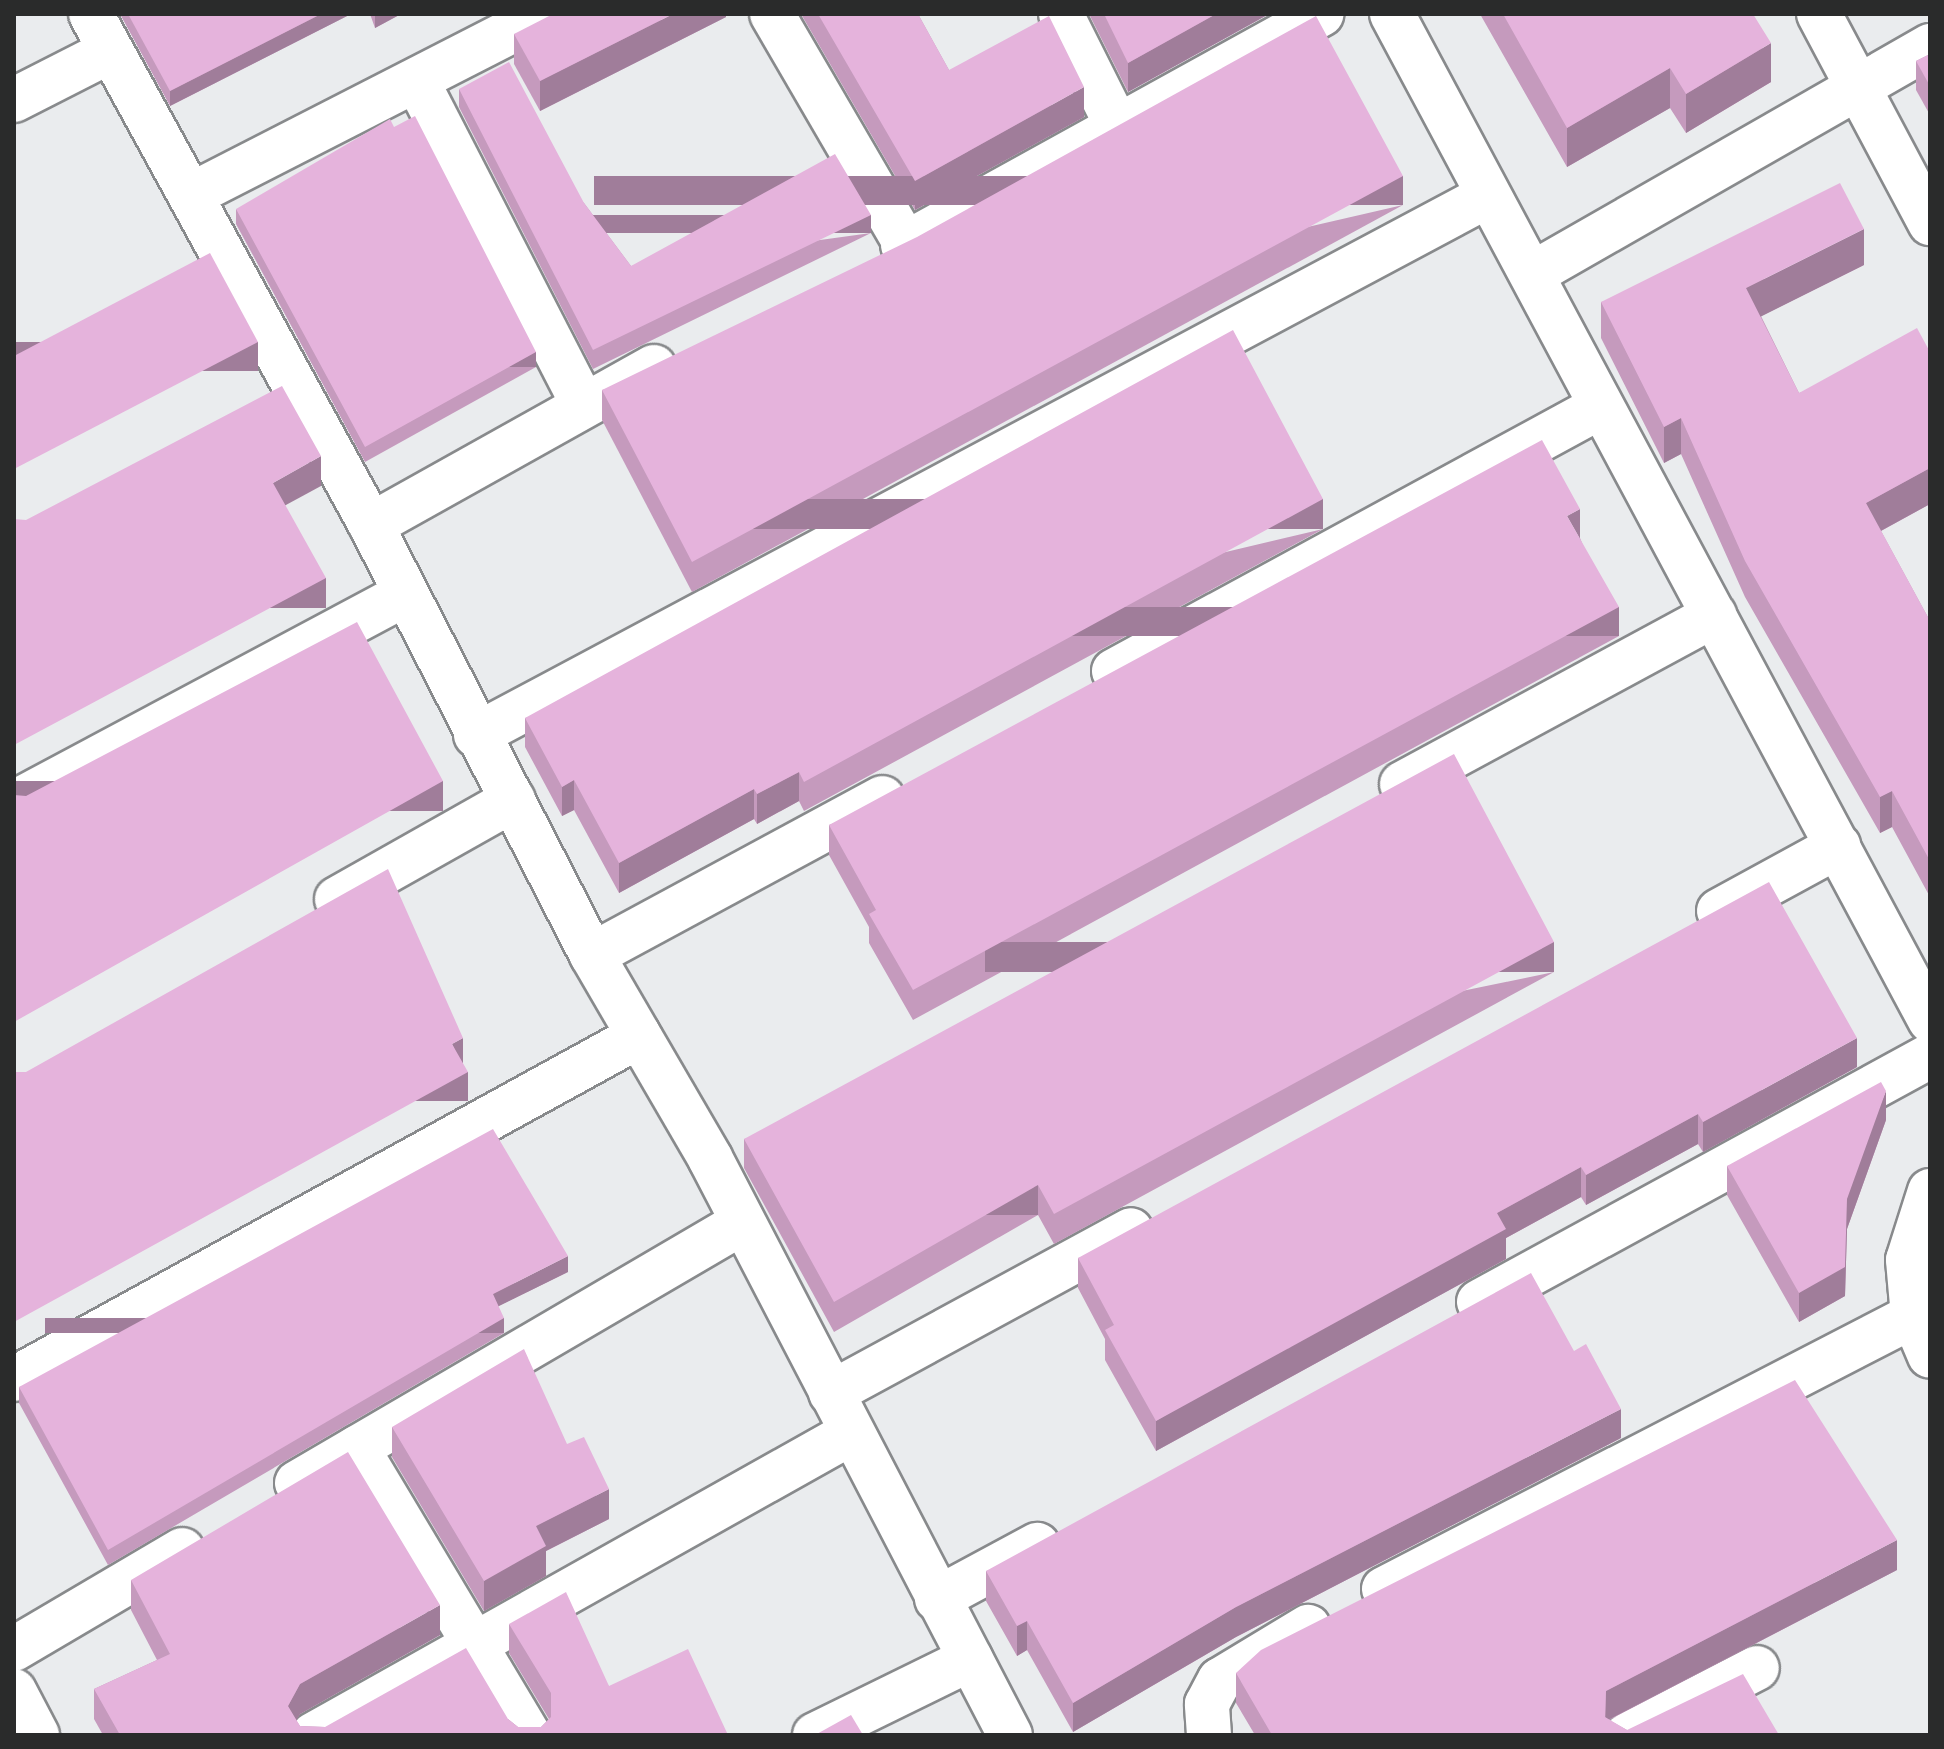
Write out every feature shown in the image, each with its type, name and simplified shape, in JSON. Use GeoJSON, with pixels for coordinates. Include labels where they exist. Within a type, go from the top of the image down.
{"type":"FeatureCollection","features":[{"type":"Feature","properties":{"kind":"street"},"geometry":{"type":"LineString","coordinates":[[191,195],[418,83],[544,14]]}},
{"type":"Feature","properties":{"kind":"street"},"geometry":{"type":"LineString","coordinates":[[772,14],[906,244]]}},
{"type":"Feature","properties":{"kind":"street"},"geometry":{"type":"LineString","coordinates":[[1061,14],[1116,124]]}},
{"type":"Feature","properties":{"kind":"street"},"geometry":{"type":"LineString","coordinates":[[863,264],[906,244],[1116,124],[1321,14]]}},
{"type":"Feature","properties":{"kind":"street"},"geometry":{"type":"LineString","coordinates":[[1392,14],[1487,196],[1532,274],[1598,408],[1714,615],[1930,1020]]}},
{"type":"Feature","properties":{"kind":"street"},"geometry":{"type":"LineString","coordinates":[[1819,14],[1930,223]]}},
{"type":"Feature","properties":{"kind":"street"},"geometry":{"type":"LineString","coordinates":[[14,100],[100,33],[191,195],[275,391],[371,525],[476,735],[513,800],[592,955],[710,1158],[740,1224],[1010,1735]]}},
{"type":"Feature","properties":{"kind":"street"},"geometry":{"type":"LineString","coordinates":[[1532,274],[1930,46]]}},
{"type":"Feature","properties":{"kind":"street"},"geometry":{"type":"LineString","coordinates":[[418,83],[582,402]]}},
{"type":"Feature","properties":{"kind":"street"},"geometry":{"type":"LineString","coordinates":[[476,735],[1487,196]]}},
{"type":"Feature","properties":{"kind":"street"},"geometry":{"type":"LineString","coordinates":[[371,525],[582,402],[694,347]]}},
{"type":"Feature","properties":{"kind":"street"},"geometry":{"type":"LineString","coordinates":[[1081,689],[1598,408]]}},
{"type":"Feature","properties":{"kind":"street"},"geometry":{"type":"LineString","coordinates":[[14,803],[405,594]]}},
{"type":"Feature","properties":{"kind":"street"},"geometry":{"type":"LineString","coordinates":[[1365,804],[1714,615]]}},
{"type":"Feature","properties":{"kind":"street"},"geometry":{"type":"LineString","coordinates":[[592,955],[914,780]]}},
{"type":"Feature","properties":{"kind":"street"},"geometry":{"type":"LineString","coordinates":[[305,917],[513,800]]}},
{"type":"Feature","properties":{"kind":"street"},"geometry":{"type":"LineString","coordinates":[[1684,930],[1838,846]]}},
{"type":"Feature","properties":{"kind":"street"},"geometry":{"type":"LineString","coordinates":[[14,1379],[639,1036]]}},
{"type":"Feature","properties":{"kind":"street"},"geometry":{"type":"LineString","coordinates":[[1441,1324],[1930,1056]]}},
{"type":"Feature","properties":{"kind":"street"},"geometry":{"type":"LineString","coordinates":[[710,1158],[752,1136]]}},
{"type":"Feature","properties":{"kind":"street"},"geometry":{"type":"LineString","coordinates":[[1930,1191],[1908,1260],[1913,1316],[1930,1356]]}},
{"type":"Feature","properties":{"kind":"street"},"geometry":{"type":"LineString","coordinates":[[831,1393],[1166,1211]]}},
{"type":"Feature","properties":{"kind":"street"},"geometry":{"type":"LineString","coordinates":[[261,1504],[740,1224]]}},
{"type":"Feature","properties":{"kind":"street"},"geometry":{"type":"LineString","coordinates":[[1209,1735],[1213,1692],[1247,1659],[1913,1316]]}},
{"type":"Feature","properties":{"kind":"street"},"geometry":{"type":"LineString","coordinates":[[313,1735],[851,1433]]}},
{"type":"Feature","properties":{"kind":"street"},"geometry":{"type":"LineString","coordinates":[[357,1448],[478,1640],[529,1735]]}},
{"type":"Feature","properties":{"kind":"street"},"geometry":{"type":"LineString","coordinates":[[937,1599],[1077,1523]]}},
{"type":"Feature","properties":{"kind":"street"},"geometry":{"type":"LineString","coordinates":[[14,1649],[220,1528]]}},
{"type":"Feature","properties":{"kind":"street"},"geometry":{"type":"LineString","coordinates":[[815,1735],[970,1659]]}},
{"type":"Feature","properties":{"kind":"street"},"geometry":{"type":"LineString","coordinates":[[1627,1735],[1757,1668]]}},
{"type":"Feature","properties":{"kind":"street"},"geometry":{"type":"LineString","coordinates":[[14,1691],[37,1735]]}},
{"type":"Feature","properties":{"kind":"building"},"geometry":{"type":"Polygon","coordinates":[[[128,14],[321,14],[170,91],[128,14]]]}},
{"type":"Feature","properties":{"kind":"building"},"geometry":{"type":"Polygon","coordinates":[[[553,14],[673,14],[540,81],[514,34],[553,14]]]}},
{"type":"Feature","properties":{"kind":"building"},"geometry":{"type":"Polygon","coordinates":[[[818,14],[918,14],[949,70],[1049,16],[1084,87],[915,181],[818,14]]]}},
{"type":"Feature","properties":{"kind":"building"},"geometry":{"type":"Polygon","coordinates":[[[1104,14],[1216,14],[1128,63],[1104,14]]]}},
{"type":"Feature","properties":{"kind":"building"},"geometry":{"type":"Polygon","coordinates":[[[1503,14],[1753,14],[1771,43],[1686,94],[1670,68],[1567,128],[1503,14]]]}},
{"type":"Feature","properties":{"kind":"building"},"geometry":{"type":"Polygon","coordinates":[[[1316,16],[1403,176],[692,562],[602,390],[917,237],[1316,16]]]}},
{"type":"Feature","properties":{"kind":"building"},"geometry":{"type":"Polygon","coordinates":[[[1930,54],[1930,86],[1916,61],[1930,54]]]}},
{"type":"Feature","properties":{"kind":"building"},"geometry":{"type":"Polygon","coordinates":[[[509,62],[584,203],[631,266],[835,154],[871,215],[593,350],[459,89],[509,62]]]}},
{"type":"Feature","properties":{"kind":"building"},"geometry":{"type":"Polygon","coordinates":[[[415,116],[536,352],[365,447],[236,209],[390,119],[394,127],[415,116]]]}},
{"type":"Feature","properties":{"kind":"building"},"geometry":{"type":"Polygon","coordinates":[[[1840,183],[1864,229],[1746,288],[1799,393],[1917,328],[1930,352],[1930,468],[1866,503],[1930,621],[1930,861],[1892,791],[1880,797],[1745,561],[1681,418],[1664,427],[1601,302],[1840,183]]]}},
{"type":"Feature","properties":{"kind":"building"},"geometry":{"type":"Polygon","coordinates":[[[210,253],[258,342],[14,469],[14,356],[210,253]]]}},
{"type":"Feature","properties":{"kind":"building"},"geometry":{"type":"Polygon","coordinates":[[[1233,330],[1323,499],[804,782],[799,772],[757,794],[754,789],[619,863],[574,780],[562,787],[525,718],[1233,330]]]}},
{"type":"Feature","properties":{"kind":"building"},"geometry":{"type":"Polygon","coordinates":[[[282,386],[321,456],[273,483],[326,578],[14,745],[14,519],[26,520],[282,386]]]}},
{"type":"Feature","properties":{"kind":"building"},"geometry":{"type":"Polygon","coordinates":[[[1542,440],[1580,509],[1567,516],[1619,607],[913,990],[869,914],[876,910],[829,825],[1542,440]]]}},
{"type":"Feature","properties":{"kind":"building"},"geometry":{"type":"Polygon","coordinates":[[[357,622],[443,781],[14,1022],[14,795],[26,796],[357,622]]]}},
{"type":"Feature","properties":{"kind":"building"},"geometry":{"type":"Polygon","coordinates":[[[1454,754],[1554,942],[1054,1214],[1038,1185],[834,1302],[744,1139],[1454,754]]]}},
{"type":"Feature","properties":{"kind":"building"},"geometry":{"type":"Polygon","coordinates":[[[388,869],[463,1038],[452,1044],[468,1072],[14,1322],[14,1072],[26,1072],[388,869]]]}},
{"type":"Feature","properties":{"kind":"building"},"geometry":{"type":"Polygon","coordinates":[[[1769,882],[1857,1038],[1703,1122],[1698,1114],[1586,1175],[1581,1167],[1497,1213],[1506,1229],[1156,1421],[1105,1330],[1114,1325],[1078,1258],[1769,882]]]}},
{"type":"Feature","properties":{"kind":"building"},"geometry":{"type":"Polygon","coordinates":[[[1881,1082],[1886,1091],[1847,1199],[1845,1267],[1799,1293],[1727,1166],[1881,1082]]]}},
{"type":"Feature","properties":{"kind":"building"},"geometry":{"type":"Polygon","coordinates":[[[493,1129],[568,1256],[493,1294],[504,1318],[108,1550],[19,1387],[493,1129]]]}},
{"type":"Feature","properties":{"kind":"building"},"geometry":{"type":"Polygon","coordinates":[[[1531,1273],[1574,1351],[1586,1344],[1621,1409],[1236,1607],[1073,1703],[1027,1621],[1017,1626],[986,1571],[1531,1273]]]}},
{"type":"Feature","properties":{"kind":"building"},"geometry":{"type":"Polygon","coordinates":[[[524,1349],[567,1444],[584,1437],[609,1489],[536,1526],[546,1546],[484,1581],[392,1427],[524,1349]]]}},
{"type":"Feature","properties":{"kind":"building"},"geometry":{"type":"Polygon","coordinates":[[[1795,1380],[1897,1540],[1606,1691],[1605,1717],[1627,1730],[1743,1674],[1779,1735],[1272,1735],[1236,1673],[1261,1650],[1795,1380]]]}},
{"type":"Feature","properties":{"kind":"building"},"geometry":{"type":"Polygon","coordinates":[[[348,1452],[440,1605],[300,1684],[288,1706],[300,1726],[325,1727],[466,1648],[508,1719],[518,1727],[541,1727],[551,1717],[551,1693],[509,1624],[566,1592],[609,1686],[688,1649],[728,1735],[120,1735],[94,1689],[170,1654],[131,1580],[348,1452]]]}},
{"type":"Feature","properties":{"kind":"building"},"geometry":{"type":"Polygon","coordinates":[[[851,1715],[863,1735],[815,1735],[851,1715]]]}}]}
